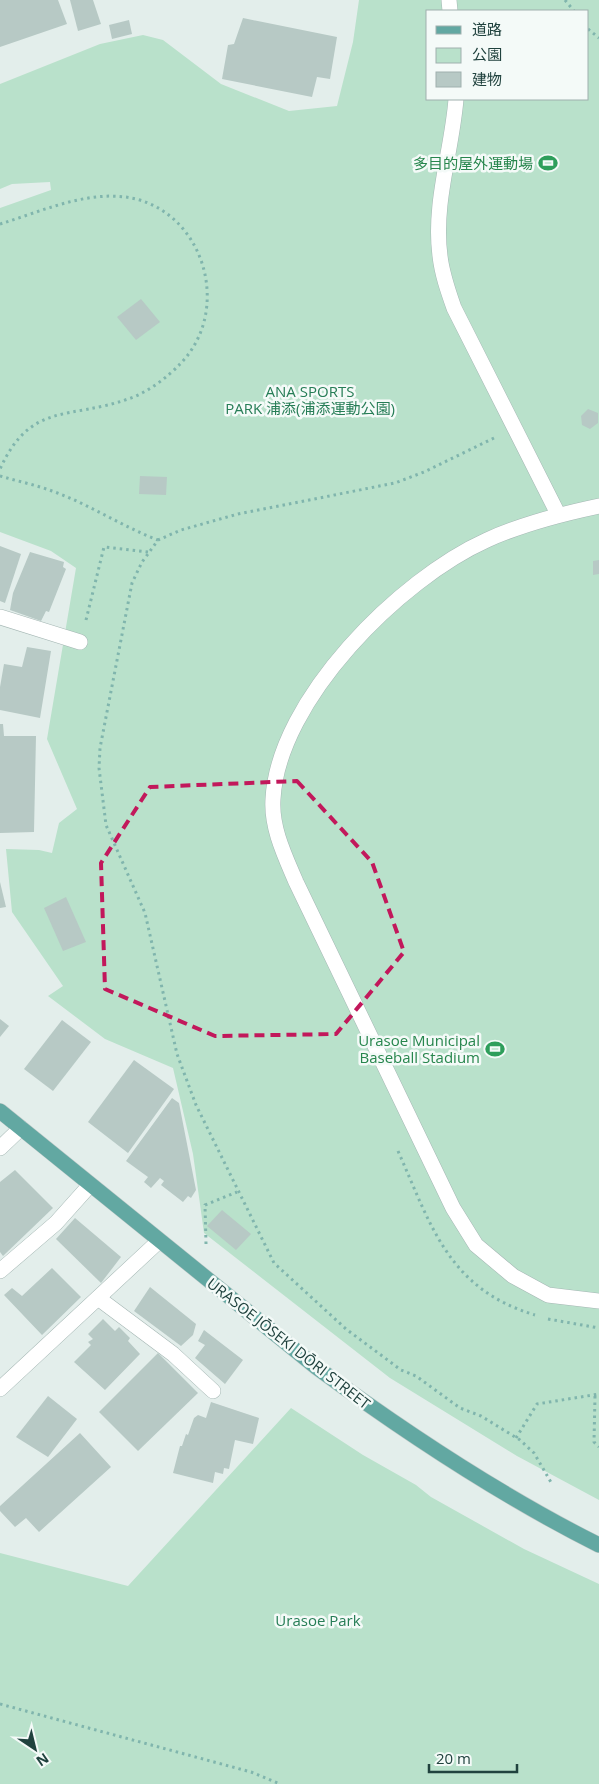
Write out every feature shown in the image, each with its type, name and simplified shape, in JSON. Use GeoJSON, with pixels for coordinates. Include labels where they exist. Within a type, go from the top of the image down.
{"type":"FeatureCollection","features":[{"type":"Feature","properties":{"kind":"main road","name":"URASOE JŌSEKI DŌRI STREET"},"geometry":{"type":"LineString","coordinates":[[0,1111],[316,1367],[364,1402],[472,1474],[599,1545]]}},
{"type":"Feature","properties":{"kind":"street"},"geometry":{"type":"LineString","coordinates":[[456,100],[440,208],[440,257],[445,280],[454,308],[558,514]]}},
{"type":"Feature","properties":{"kind":"street"},"geometry":{"type":"LineString","coordinates":[[599,506],[558,514],[486,540],[434,570],[361,634],[325,676],[296,724],[277,768],[272,801],[278,837],[296,882],[453,1208],[476,1245],[512,1276],[548,1294],[599,1301]]}},
{"type":"Feature","properties":{"kind":"street"},"geometry":{"type":"LineString","coordinates":[[0,617],[80,642]]}},
{"type":"Feature","properties":{"kind":"street"},"geometry":{"type":"LineString","coordinates":[[0,1148],[21,1128]]}},
{"type":"Feature","properties":{"kind":"street"},"geometry":{"type":"LineString","coordinates":[[0,1271],[56,1223],[90,1185]]}},
{"type":"Feature","properties":{"kind":"street"},"geometry":{"type":"LineString","coordinates":[[0,1389],[159,1241]]}},
{"type":"Feature","properties":{"kind":"street"},"geometry":{"type":"LineString","coordinates":[[98,1298],[173,1354],[212,1391]]}},
{"type":"Feature","properties":{"kind":"path"},"geometry":{"type":"LineString","coordinates":[[565,0],[573,10]]}},
{"type":"Feature","properties":{"kind":"path"},"geometry":{"type":"LineString","coordinates":[[589,30],[599,38]]}},
{"type":"Feature","properties":{"kind":"path"},"geometry":{"type":"LineString","coordinates":[[0,224],[86,198],[122,196],[150,203],[177,220],[196,246],[207,278],[208,308],[199,338],[182,363],[158,383],[128,399],[49,416],[28,427],[9,448],[0,469]]}},
{"type":"Feature","properties":{"kind":"path"},"geometry":{"type":"LineString","coordinates":[[514,429],[424,472],[395,483],[238,514],[181,530],[158,540],[148,552],[132,583],[100,748],[99,768],[106,825],[145,913],[177,1054],[196,1105],[237,1192],[274,1263],[346,1330],[401,1370],[416,1376],[460,1408],[481,1416],[516,1438],[534,1453],[552,1484]]}},
{"type":"Feature","properties":{"kind":"path"},"geometry":{"type":"LineString","coordinates":[[0,476],[52,491],[90,507],[131,530],[158,540]]}},
{"type":"Feature","properties":{"kind":"path"},"geometry":{"type":"LineString","coordinates":[[80,642],[104,547],[148,552]]}},
{"type":"Feature","properties":{"kind":"path"},"geometry":{"type":"LineString","coordinates":[[206,1244],[205,1204],[237,1192]]}},
{"type":"Feature","properties":{"kind":"path"},"geometry":{"type":"LineString","coordinates":[[516,1438],[537,1404],[599,1394]]}},
{"type":"Feature","properties":{"kind":"path"},"geometry":{"type":"LineString","coordinates":[[594,1396],[594,1442],[599,1447]]}},
{"type":"Feature","properties":{"kind":"path"},"geometry":{"type":"LineString","coordinates":[[0,1704],[251,1772],[280,1784]]}},
{"type":"Feature","properties":{"kind":"highlighted area"},"geometry":{"type":"Polygon","coordinates":[[[297,781],[372,862],[404,952],[336,1034],[215,1036],[105,989],[101,863],[150,787],[297,781]]]}},
{"type":"Feature","properties":{"kind":"green space","name":"ANA SPORTS PARK 浦添(浦添運動公園)"},"geometry":{"type":"Polygon","coordinates":[[[359,0],[599,0],[599,1500],[517,1456],[390,1378],[204,1233],[193,1154],[173,1068],[105,1039],[48,996],[63,986],[12,912],[6,849],[39,850],[52,853],[59,823],[77,809],[47,739],[76,568],[51,551],[0,532],[0,208],[51,190],[50,182],[12,184],[0,189],[0,84],[100,44],[143,35],[163,40],[221,84],[289,111],[337,106],[353,42],[359,0]]]}},
{"type":"Feature","properties":{"kind":"green space","name":"Urasoe Park"},"geometry":{"type":"Polygon","coordinates":[[[291,1408],[363,1455],[416,1485],[431,1497],[524,1549],[599,1584],[599,1784],[0,1784],[0,1553],[128,1586],[291,1408]]]}},
{"type":"Feature","properties":{"kind":"building"},"geometry":{"type":"Polygon","coordinates":[[[0,0],[58,0],[67,24],[0,47],[0,0]]]}},
{"type":"Feature","properties":{"kind":"building"},"geometry":{"type":"Polygon","coordinates":[[[70,0],[93,0],[101,24],[78,31],[70,0]]]}},
{"type":"Feature","properties":{"kind":"building"},"geometry":{"type":"Polygon","coordinates":[[[243,18],[337,37],[330,79],[317,77],[312,97],[222,79],[228,45],[234,44],[243,18]]]}},
{"type":"Feature","properties":{"kind":"building"},"geometry":{"type":"Polygon","coordinates":[[[129,20],[132,34],[112,39],[109,25],[129,20]]]}},
{"type":"Feature","properties":{"kind":"building"},"geometry":{"type":"Polygon","coordinates":[[[141,299],[160,322],[136,340],[117,317],[141,299]]]}},
{"type":"Feature","properties":{"kind":"building"},"geometry":{"type":"Polygon","coordinates":[[[588,409],[598,413],[598,423],[590,429],[582,425],[581,416],[588,409]]]}},
{"type":"Feature","properties":{"kind":"building"},"geometry":{"type":"Polygon","coordinates":[[[140,476],[167,477],[166,495],[139,494],[140,476]]]}},
{"type":"Feature","properties":{"kind":"building"},"geometry":{"type":"Polygon","coordinates":[[[0,546],[21,554],[5,603],[0,601],[0,546]]]}},
{"type":"Feature","properties":{"kind":"building"},"geometry":{"type":"Polygon","coordinates":[[[30,552],[64,562],[63,567],[66,569],[49,612],[46,611],[41,621],[10,610],[13,593],[30,552]]]}},
{"type":"Feature","properties":{"kind":"building"},"geometry":{"type":"Polygon","coordinates":[[[599,560],[599,574],[593,575],[593,561],[599,560]]]}},
{"type":"Feature","properties":{"kind":"building"},"geometry":{"type":"Polygon","coordinates":[[[27,647],[51,651],[40,718],[0,710],[0,687],[4,664],[22,667],[27,647]]]}},
{"type":"Feature","properties":{"kind":"building"},"geometry":{"type":"Polygon","coordinates":[[[0,724],[3,724],[4,736],[36,736],[34,832],[0,833],[0,724]]]}},
{"type":"Feature","properties":{"kind":"building"},"geometry":{"type":"Polygon","coordinates":[[[0,882],[6,907],[0,908],[0,882]]]}},
{"type":"Feature","properties":{"kind":"building"},"geometry":{"type":"Polygon","coordinates":[[[66,897],[86,942],[63,951],[44,908],[66,897]]]}},
{"type":"Feature","properties":{"kind":"building"},"geometry":{"type":"Polygon","coordinates":[[[0,1019],[9,1026],[0,1037],[0,1019]]]}},
{"type":"Feature","properties":{"kind":"building"},"geometry":{"type":"Polygon","coordinates":[[[62,1020],[91,1042],[53,1091],[24,1069],[62,1020]]]}},
{"type":"Feature","properties":{"kind":"building"},"geometry":{"type":"Polygon","coordinates":[[[134,1060],[174,1089],[128,1153],[88,1122],[134,1060]]]}},
{"type":"Feature","properties":{"kind":"building"},"geometry":{"type":"Polygon","coordinates":[[[172,1098],[179,1103],[196,1190],[191,1198],[188,1196],[183,1202],[161,1185],[164,1181],[160,1178],[151,1188],[144,1182],[148,1177],[126,1161],[172,1098]]]}},
{"type":"Feature","properties":{"kind":"building"},"geometry":{"type":"Polygon","coordinates":[[[15,1170],[53,1208],[3,1256],[0,1252],[0,1182],[15,1170]]]}},
{"type":"Feature","properties":{"kind":"building"},"geometry":{"type":"Polygon","coordinates":[[[222,1210],[251,1234],[236,1250],[207,1226],[222,1210]]]}},
{"type":"Feature","properties":{"kind":"building"},"geometry":{"type":"Polygon","coordinates":[[[75,1218],[121,1257],[101,1283],[56,1239],[75,1218]]]}},
{"type":"Feature","properties":{"kind":"building"},"geometry":{"type":"Polygon","coordinates":[[[52,1268],[81,1297],[42,1335],[4,1295],[12,1288],[22,1296],[52,1268]]]}},
{"type":"Feature","properties":{"kind":"building"},"geometry":{"type":"Polygon","coordinates":[[[150,1287],[196,1324],[193,1335],[181,1346],[134,1311],[150,1287]]]}},
{"type":"Feature","properties":{"kind":"building"},"geometry":{"type":"Polygon","coordinates":[[[103,1319],[115,1331],[119,1327],[130,1338],[128,1341],[140,1354],[105,1390],[74,1362],[91,1345],[88,1342],[93,1339],[88,1334],[103,1319]]]}},
{"type":"Feature","properties":{"kind":"building"},"geometry":{"type":"Polygon","coordinates":[[[204,1330],[243,1360],[225,1384],[195,1358],[205,1345],[198,1341],[204,1330]]]}},
{"type":"Feature","properties":{"kind":"building"},"geometry":{"type":"Polygon","coordinates":[[[158,1353],[198,1393],[138,1451],[99,1412],[158,1353]]]}},
{"type":"Feature","properties":{"kind":"building"},"geometry":{"type":"Polygon","coordinates":[[[48,1396],[77,1419],[48,1457],[16,1437],[48,1396]]]}},
{"type":"Feature","properties":{"kind":"building"},"geometry":{"type":"Polygon","coordinates":[[[211,1402],[259,1418],[253,1444],[235,1440],[229,1469],[224,1468],[223,1474],[215,1472],[213,1483],[173,1473],[180,1446],[182,1446],[186,1434],[188,1435],[194,1418],[198,1415],[206,1418],[211,1402]]]}},
{"type":"Feature","properties":{"kind":"building"},"geometry":{"type":"Polygon","coordinates":[[[80,1433],[111,1467],[39,1532],[26,1518],[15,1527],[0,1511],[0,1506],[80,1433]]]}},
{"type":"Feature","properties":{"kind":"place","name":"多目的屋外運動場"},"geometry":{"type":"Point","coordinates":[548,163]}},
{"type":"Feature","properties":{"kind":"place","name":"Urasoe Municipal Baseball Stadium"},"geometry":{"type":"Point","coordinates":[495,1049]}}]}
